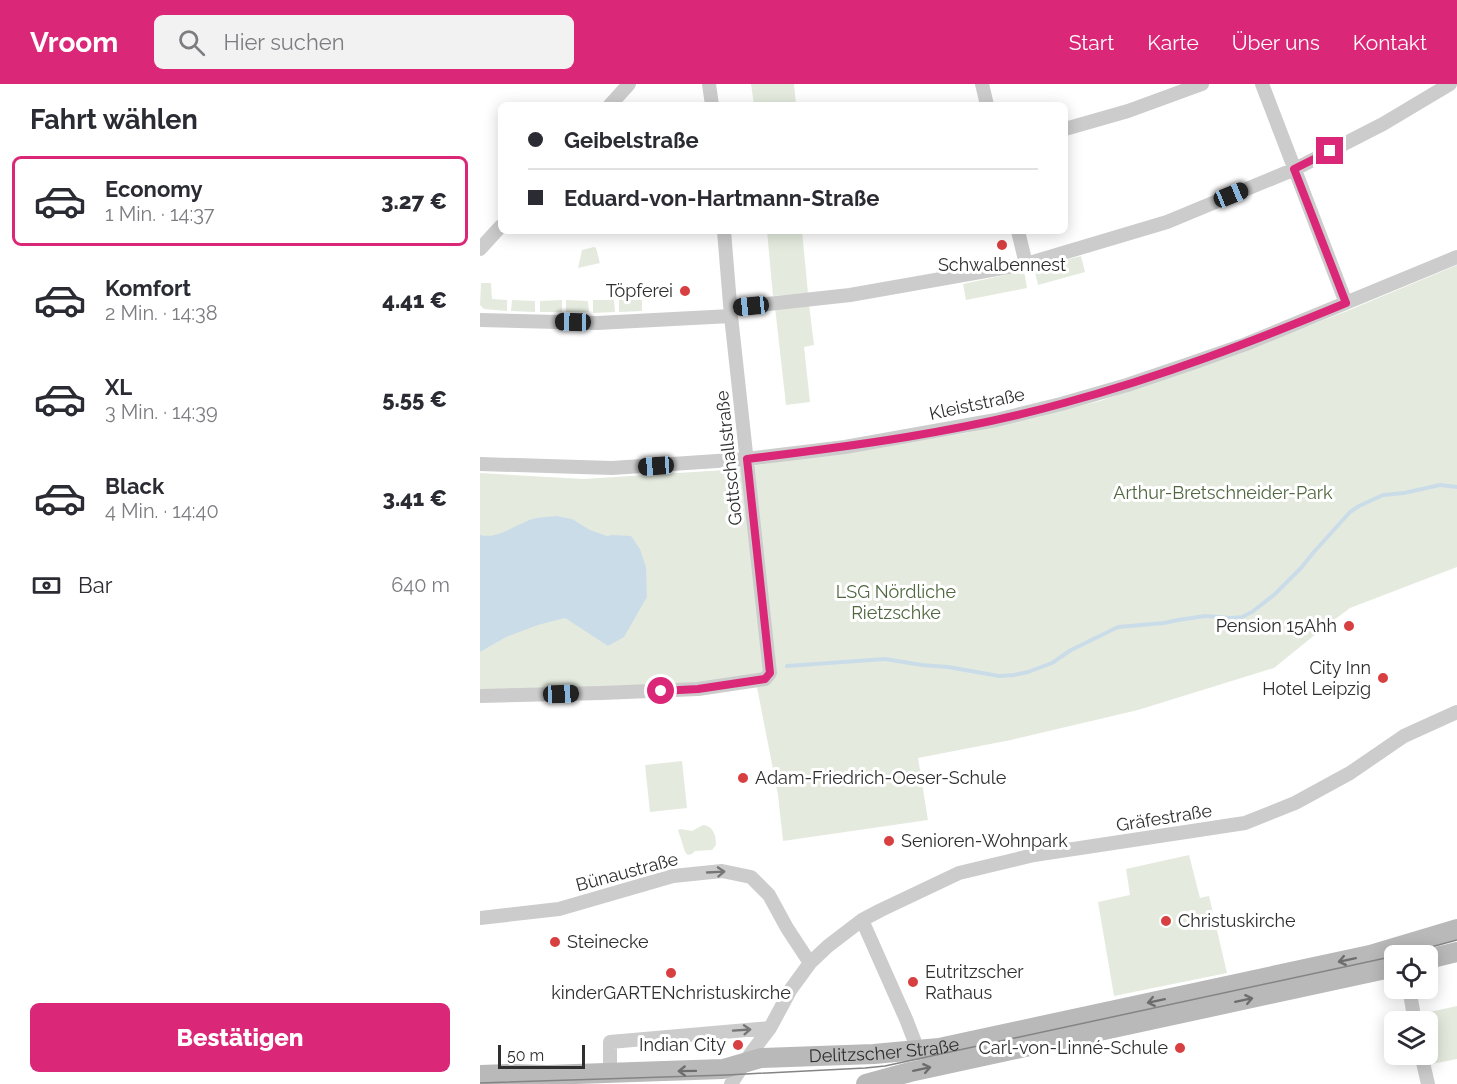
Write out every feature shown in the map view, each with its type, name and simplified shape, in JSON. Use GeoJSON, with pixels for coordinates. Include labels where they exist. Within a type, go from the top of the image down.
{"type":"FeatureCollection","features":[{"type":"Feature","properties":{"kind":"main road","name":"Delitzscher Straße"},"geometry":{"type":"LineString","coordinates":[[1417,945],[1457,929]]}},
{"type":"Feature","properties":{"kind":"main road"},"geometry":{"type":"LineString","coordinates":[[1438,957],[1457,952]]}},
{"type":"Feature","properties":{"kind":"main road","name":"Delitzscher Straße"},"geometry":{"type":"LineString","coordinates":[[480,1075],[723,1069],[761,1058],[874,1054],[951,1046],[1384,953]]}},
{"type":"Feature","properties":{"kind":"main road","name":"Delitzscher Straße"},"geometry":{"type":"LineString","coordinates":[[866,1084],[922,1069],[1384,969]]}},
{"type":"Feature","properties":{"kind":"street"},"geometry":{"type":"LineString","coordinates":[[613,102],[629,84]]}},
{"type":"Feature","properties":{"kind":"street"},"geometry":{"type":"LineString","coordinates":[[709,84],[712,102]]}},
{"type":"Feature","properties":{"kind":"street"},"geometry":{"type":"LineString","coordinates":[[982,84],[986,102]]}},
{"type":"Feature","properties":{"kind":"street"},"geometry":{"type":"LineString","coordinates":[[1068,128],[1128,111],[1202,84]]}},
{"type":"Feature","properties":{"kind":"street"},"geometry":{"type":"LineString","coordinates":[[1262,84],[1346,303]]}},
{"type":"Feature","properties":{"kind":"street"},"geometry":{"type":"LineString","coordinates":[[480,321],[597,323],[731,312],[1026,264],[1167,222],[1294,169],[1383,124],[1450,84]]}},
{"type":"Feature","properties":{"kind":"street"},"geometry":{"type":"LineString","coordinates":[[480,249],[498,229]]}},
{"type":"Feature","properties":{"kind":"street","name":"Gottschallstraße"},"geometry":{"type":"LineString","coordinates":[[480,696],[698,689],[765,679],[770,673],[724,234]]}},
{"type":"Feature","properties":{"kind":"street"},"geometry":{"type":"LineString","coordinates":[[1019,234],[1026,264]]}},
{"type":"Feature","properties":{"kind":"street","name":"Kleiststraße"},"geometry":{"type":"LineString","coordinates":[[480,464],[612,468],[747,459],[845,447],[996,420],[1127,385],[1246,344],[1457,257]]}},
{"type":"Feature","properties":{"kind":"street","name":"Gräfestraße"},"geometry":{"type":"LineString","coordinates":[[731,1084],[770,1028],[791,989],[810,963],[832,950],[862,920],[959,873],[1034,855],[1245,824],[1295,803],[1350,772],[1404,736],[1457,712]]}},
{"type":"Feature","properties":{"kind":"street","name":"Bünaustraße"},"geometry":{"type":"LineString","coordinates":[[480,918],[560,909],[673,876],[722,871],[751,877],[769,895],[810,963]]}},
{"type":"Feature","properties":{"kind":"street"},"geometry":{"type":"LineString","coordinates":[[862,920],[891,992],[906,1019],[918,1050]]}},
{"type":"Feature","properties":{"kind":"street"},"geometry":{"type":"LineString","coordinates":[[610,1072],[610,1042],[770,1028]]}},
{"type":"Feature","properties":{"kind":"street"},"geometry":{"type":"LineString","coordinates":[[1424,1065],[1428,1084]]}},
{"type":"Feature","properties":{"kind":"green space"},"geometry":{"type":"Polygon","coordinates":[[[751,84],[794,84],[796,102],[754,102],[751,84]]]}},
{"type":"Feature","properties":{"kind":"green space"},"geometry":{"type":"Polygon","coordinates":[[[767,234],[802,234],[808,293],[773,296],[767,234]]]}},
{"type":"Feature","properties":{"kind":"green space"},"geometry":{"type":"Polygon","coordinates":[[[594,247],[600,263],[578,268],[582,250],[594,247]]]}},
{"type":"Feature","properties":{"kind":"green space"},"geometry":{"type":"Polygon","coordinates":[[[1081,256],[1085,272],[1038,285],[1034,268],[1081,256]]]}},
{"type":"Feature","properties":{"kind":"green space","name":"Arthur-Bretschneider-Park"},"geometry":{"type":"Polygon","coordinates":[[[1457,265],[1457,567],[1350,608],[1274,668],[1138,710],[1011,740],[918,758],[928,820],[783,841],[778,795],[755,677],[714,683],[480,691],[480,473],[583,479],[725,470],[966,433],[1100,401],[1235,354],[1457,265]]]}},
{"type":"Feature","properties":{"kind":"green space"},"geometry":{"type":"Polygon","coordinates":[[[1024,271],[1027,288],[966,300],[963,284],[1024,271]]]}},
{"type":"Feature","properties":{"kind":"green space"},"geometry":{"type":"Polygon","coordinates":[[[481,283],[491,283],[492,299],[507,300],[507,311],[484,309],[480,305],[481,283]]]}},
{"type":"Feature","properties":{"kind":"green space"},"geometry":{"type":"Polygon","coordinates":[[[512,300],[535,301],[535,312],[511,311],[512,300]]]}},
{"type":"Feature","properties":{"kind":"green space"},"geometry":{"type":"Polygon","coordinates":[[[562,300],[562,312],[540,312],[540,301],[562,300]]]}},
{"type":"Feature","properties":{"kind":"green space"},"geometry":{"type":"Polygon","coordinates":[[[566,300],[588,301],[589,312],[566,312],[566,300]]]}},
{"type":"Feature","properties":{"kind":"green space"},"geometry":{"type":"Polygon","coordinates":[[[593,300],[614,300],[615,312],[593,313],[593,300]]]}},
{"type":"Feature","properties":{"kind":"green space"},"geometry":{"type":"Polygon","coordinates":[[[619,300],[642,300],[642,311],[619,312],[619,300]]]}},
{"type":"Feature","properties":{"kind":"green space"},"geometry":{"type":"Polygon","coordinates":[[[809,304],[814,345],[804,347],[810,402],[786,405],[775,307],[809,304]]]}},
{"type":"Feature","properties":{"kind":"green space"},"geometry":{"type":"Polygon","coordinates":[[[682,761],[687,808],[650,812],[645,765],[682,761]]]}},
{"type":"Feature","properties":{"kind":"green space"},"geometry":{"type":"Polygon","coordinates":[[[703,825],[712,829],[716,845],[712,850],[695,851],[688,855],[678,830],[692,831],[703,825]]]}},
{"type":"Feature","properties":{"kind":"green space"},"geometry":{"type":"Polygon","coordinates":[[[1189,855],[1200,898],[1209,896],[1227,973],[1114,996],[1098,902],[1130,895],[1126,869],[1189,855]]]}},
{"type":"Feature","properties":{"kind":"green space"},"geometry":{"type":"Polygon","coordinates":[[[1457,1006],[1457,1059],[1438,1063],[1438,1011],[1434,1011],[1457,1006]]]}},
{"type":"Feature","properties":{"kind":"water"},"geometry":{"type":"Polygon","coordinates":[[[556,516],[572,519],[590,530],[607,536],[631,536],[640,549],[646,567],[647,597],[624,637],[608,646],[565,618],[506,637],[480,652],[480,535],[494,535],[529,520],[556,516]]]}},
{"type":"Feature","properties":{"kind":"waterway"},"geometry":{"type":"LineString","coordinates":[[787,666],[885,659],[999,676],[1014,675],[1052,663],[1071,650],[1118,627],[1164,623],[1205,616],[1242,617],[1275,594],[1350,512],[1359,506],[1383,495],[1440,485],[1457,487]]}},
{"type":"Feature","properties":{"kind":"tram line"},"geometry":{"type":"LineString","coordinates":[[1438,945],[1457,940]]}},
{"type":"Feature","properties":{"kind":"tram line"},"geometry":{"type":"LineString","coordinates":[[480,1083],[727,1075],[885,1066],[1384,958]]}},
{"type":"Feature","properties":{"kind":"place","name":"Schwalbennest"},"geometry":{"type":"Point","coordinates":[1002,245]}},
{"type":"Feature","properties":{"kind":"place","name":"Töpferei"},"geometry":{"type":"Point","coordinates":[685,291]}},
{"type":"Feature","properties":{"kind":"place","name":"Pension 15Ahh"},"geometry":{"type":"Point","coordinates":[1349,626]}},
{"type":"Feature","properties":{"kind":"place","name":"City Inn Hotel Leipzig"},"geometry":{"type":"Point","coordinates":[1383,678]}},
{"type":"Feature","properties":{"kind":"place","name":"Adam-Friedrich-Oeser-Schule"},"geometry":{"type":"Point","coordinates":[743,778]}},
{"type":"Feature","properties":{"kind":"place","name":"Senioren-Wohnpark"},"geometry":{"type":"Point","coordinates":[889,841]}},
{"type":"Feature","properties":{"kind":"place","name":"Christuskirche"},"geometry":{"type":"Point","coordinates":[1166,921]}},
{"type":"Feature","properties":{"kind":"place","name":"Steinecke"},"geometry":{"type":"Point","coordinates":[555,942]}},
{"type":"Feature","properties":{"kind":"place","name":"kinderGARTENchristuskirche"},"geometry":{"type":"Point","coordinates":[671,973]}},
{"type":"Feature","properties":{"kind":"place","name":"Eutritzscher Rathaus"},"geometry":{"type":"Point","coordinates":[913,982]}},
{"type":"Feature","properties":{"kind":"place","name":"Indian City"},"geometry":{"type":"Point","coordinates":[738,1045]}},
{"type":"Feature","properties":{"kind":"place","name":"Carl-von-Linné-Schule"},"geometry":{"type":"Point","coordinates":[1180,1048]}},
{"type":"Feature","properties":{"kind":"route"},"geometry":{"type":"LineString","coordinates":[[661,691],[698,689],[765,679],[770,673],[747,459],[845,447],[925,433],[996,420],[1061,404],[1127,385],[1246,344],[1346,303],[1294,169],[1330,151]]}},
{"type":"Feature","properties":{"kind":"park label","name":"LSG Nördliche Rietzschke"},"geometry":{"type":"Point","coordinates":[896,602]}}]}
